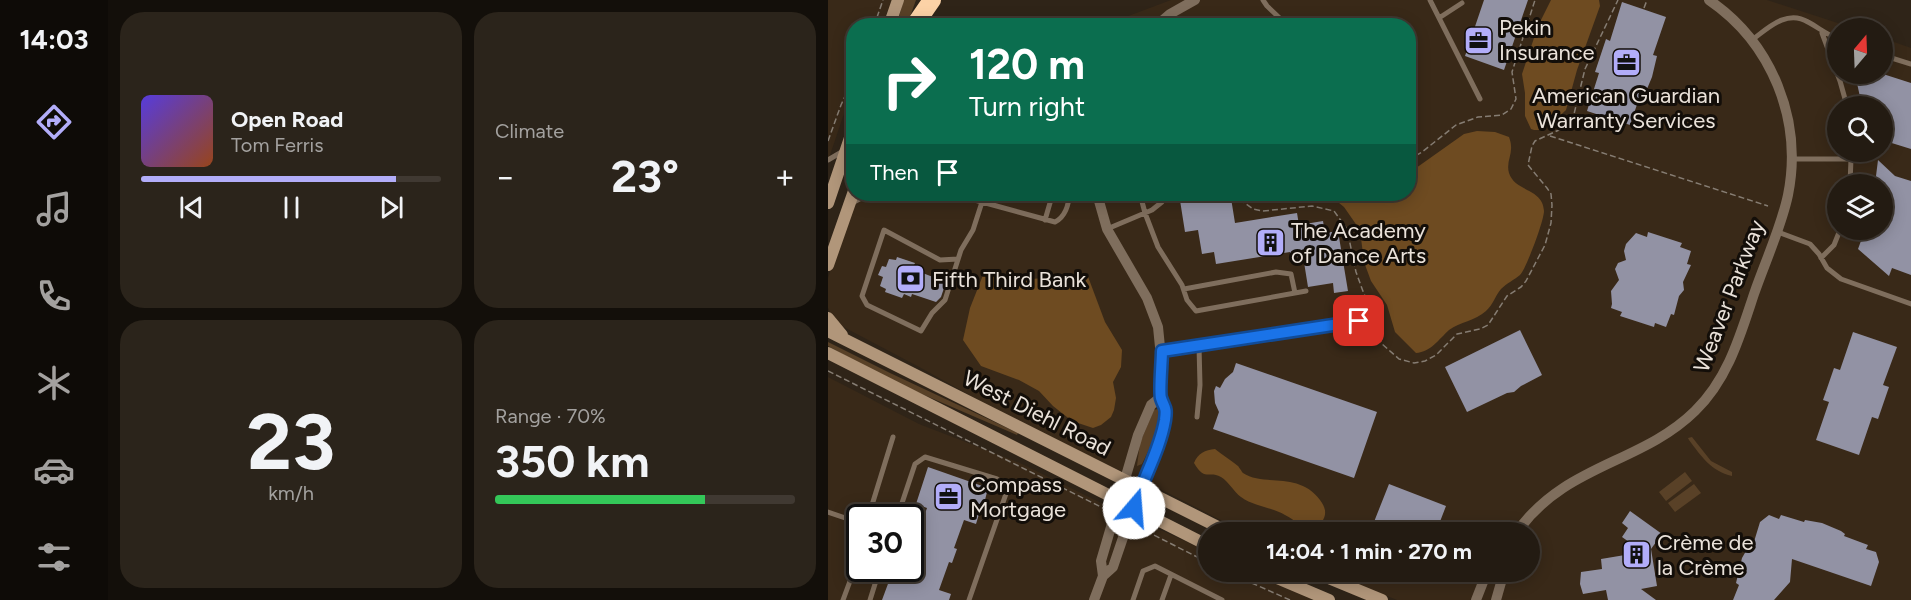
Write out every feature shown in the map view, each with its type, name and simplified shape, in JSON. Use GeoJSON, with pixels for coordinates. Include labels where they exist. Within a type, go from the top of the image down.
{"type":"FeatureCollection","features":[{"type":"Feature","properties":{"kind":"highway"},"geometry":{"type":"LineString","coordinates":[[919,18],[932,0]]}},
{"type":"Feature","properties":{"kind":"street"},"geometry":{"type":"LineString","coordinates":[[892,18],[898,0]]}},
{"type":"Feature","properties":{"kind":"street"},"geometry":{"type":"LineString","coordinates":[[916,18],[922,0]]}},
{"type":"Feature","properties":{"kind":"street"},"geometry":{"type":"LineString","coordinates":[[1165,18],[1196,0]]}},
{"type":"Feature","properties":{"kind":"street","name":"Weaver Parkway"},"geometry":{"type":"LineString","coordinates":[[1525,522],[1559,489],[1666,434],[1694,412],[1707,398],[1730,361],[1776,232],[1787,197],[1792,159],[1788,117],[1783,98],[1770,68],[1752,40],[1725,12],[1709,0]]}},
{"type":"Feature","properties":{"kind":"street"},"geometry":{"type":"LineString","coordinates":[[828,203],[846,149]]}},
{"type":"Feature","properties":{"kind":"street"},"geometry":{"type":"LineString","coordinates":[[828,265],[850,201]]}},
{"type":"Feature","properties":{"kind":"street"},"geometry":{"type":"LineString","coordinates":[[1094,600],[1103,576],[1113,567],[1140,489],[1156,454],[1166,407],[1161,397],[1162,351],[1158,327],[1147,298],[1107,229],[1099,201]]}},
{"type":"Feature","properties":{"kind":"street"},"geometry":{"type":"LineString","coordinates":[[828,318],[847,340]]}},
{"type":"Feature","properties":{"kind":"street","name":"West Diehl Road"},"geometry":{"type":"LineString","coordinates":[[828,331],[1208,522]]}},
{"type":"Feature","properties":{"kind":"street","name":"West Diehl Road"},"geometry":{"type":"LineString","coordinates":[[828,353],[1198,540]]}},
{"type":"Feature","properties":{"kind":"street"},"geometry":{"type":"LineString","coordinates":[[1103,576],[1101,561],[1143,422],[1151,405],[1161,397]]}},
{"type":"Feature","properties":{"kind":"street"},"geometry":{"type":"LineString","coordinates":[[1287,582],[1329,600]]}},
{"type":"Feature","properties":{"kind":"street"},"geometry":{"type":"LineString","coordinates":[[1338,582],[1382,600]]}},
{"type":"Feature","properties":{"kind":"street"},"geometry":{"type":"LineString","coordinates":[[1476,600],[1483,582]]}},
{"type":"Feature","properties":{"kind":"street"},"geometry":{"type":"LineString","coordinates":[[1496,600],[1501,582]]}},
{"type":"Feature","properties":{"kind":"lane"},"geometry":{"type":"LineString","coordinates":[[1263,0],[1280,18]]}},
{"type":"Feature","properties":{"kind":"lane"},"geometry":{"type":"LineString","coordinates":[[1430,0],[1479,99]]}},
{"type":"Feature","properties":{"kind":"lane"},"geometry":{"type":"LineString","coordinates":[[1439,18],[1462,3]]}},
{"type":"Feature","properties":{"kind":"lane"},"geometry":{"type":"LineString","coordinates":[[1752,40],[1775,23],[1789,17],[1805,20],[1827,35]]}},
{"type":"Feature","properties":{"kind":"lane"},"geometry":{"type":"LineString","coordinates":[[1822,33],[1844,96]]}},
{"type":"Feature","properties":{"kind":"lane"},"geometry":{"type":"LineString","coordinates":[[1893,58],[1911,64]]}},
{"type":"Feature","properties":{"kind":"lane"},"geometry":{"type":"LineString","coordinates":[[828,160],[846,149]]}},
{"type":"Feature","properties":{"kind":"lane"},"geometry":{"type":"LineString","coordinates":[[1792,159],[1827,159]]}},
{"type":"Feature","properties":{"kind":"lane"},"geometry":{"type":"LineString","coordinates":[[848,207],[854,201]]}},
{"type":"Feature","properties":{"kind":"lane"},"geometry":{"type":"LineString","coordinates":[[978,201],[1054,222],[1061,219],[1068,201]]}},
{"type":"Feature","properties":{"kind":"lane"},"geometry":{"type":"LineString","coordinates":[[1045,220],[1051,201]]}},
{"type":"Feature","properties":{"kind":"lane"},"geometry":{"type":"LineString","coordinates":[[1142,201],[1158,247],[1184,289],[1187,300],[1196,310],[1306,291]]}},
{"type":"Feature","properties":{"kind":"lane"},"geometry":{"type":"LineString","coordinates":[[1107,229],[1145,213],[1162,201]]}},
{"type":"Feature","properties":{"kind":"lane"},"geometry":{"type":"LineString","coordinates":[[958,260],[940,260],[884,230],[862,296],[867,305],[921,331],[932,313],[945,300],[958,260],[962,247],[973,230],[982,202]]}},
{"type":"Feature","properties":{"kind":"lane"},"geometry":{"type":"LineString","coordinates":[[1776,232],[1810,244],[1827,268],[1841,279],[1911,304]]}},
{"type":"Feature","properties":{"kind":"lane"},"geometry":{"type":"LineString","coordinates":[[1821,258],[1836,240]]}},
{"type":"Feature","properties":{"kind":"lane"},"geometry":{"type":"LineString","coordinates":[[1184,289],[1276,272],[1291,274],[1295,293]]}},
{"type":"Feature","properties":{"kind":"lane"},"geometry":{"type":"LineString","coordinates":[[1162,351],[1359,321]]}},
{"type":"Feature","properties":{"kind":"lane"},"geometry":{"type":"LineString","coordinates":[[1197,417],[1200,385],[1199,346]]}},
{"type":"Feature","properties":{"kind":"lane"},"geometry":{"type":"LineString","coordinates":[[872,504],[893,437]]}},
{"type":"Feature","properties":{"kind":"lane"},"geometry":{"type":"LineString","coordinates":[[902,504],[915,464],[926,457],[997,480],[1008,488],[969,600]]}},
{"type":"Feature","properties":{"kind":"lane"},"geometry":{"type":"LineString","coordinates":[[828,512],[846,518]]}},
{"type":"Feature","properties":{"kind":"lane"},"geometry":{"type":"LineString","coordinates":[[1133,600],[1143,571],[1155,566],[1222,600]]}},
{"type":"Feature","properties":{"kind":"lane"},"geometry":{"type":"LineString","coordinates":[[1162,600],[1171,575]]}},
{"type":"Feature","properties":{"kind":"lane"},"geometry":{"type":"LineString","coordinates":[[843,600],[850,582]]}},
{"type":"Feature","properties":{"kind":"lane"},"geometry":{"type":"LineString","coordinates":[[870,600],[876,582]]}},
{"type":"Feature","properties":{"kind":"path"},"geometry":{"type":"LineString","coordinates":[[877,18],[883,0]]}},
{"type":"Feature","properties":{"kind":"path"},"geometry":{"type":"LineString","coordinates":[[1416,155],[1456,125],[1478,117],[1502,115],[1511,109],[1516,99],[1512,72],[1535,0]]}},
{"type":"Feature","properties":{"kind":"path"},"geometry":{"type":"LineString","coordinates":[[1242,201],[1263,211],[1312,206],[1334,211],[1347,228],[1356,273],[1375,314],[1382,343],[1399,359],[1414,363],[1425,361],[1436,355],[1457,334],[1488,325],[1507,296],[1526,281],[1545,245],[1551,224],[1552,205],[1551,194],[1527,165],[1527,160],[1535,141],[1569,123],[1574,114],[1585,69],[1618,0]]}},
{"type":"Feature","properties":{"kind":"path"},"geometry":{"type":"LineString","coordinates":[[1644,8],[1647,0]]}},
{"type":"Feature","properties":{"kind":"path"},"geometry":{"type":"LineString","coordinates":[[828,141],[846,95]]}},
{"type":"Feature","properties":{"kind":"path"},"geometry":{"type":"LineString","coordinates":[[1549,135],[1768,206]]}},
{"type":"Feature","properties":{"kind":"path"},"geometry":{"type":"LineString","coordinates":[[828,371],[1115,515]]}},
{"type":"Feature","properties":{"kind":"path"},"geometry":{"type":"LineString","coordinates":[[1128,522],[1198,557]]}},
{"type":"Feature","properties":{"kind":"path"},"geometry":{"type":"LineString","coordinates":[[1250,582],[1290,600]]}},
{"type":"Feature","properties":{"kind":"shaded area"},"geometry":{"type":"Polygon","coordinates":[[[828,0],[892,0],[885,18],[846,18],[846,108],[828,161],[828,0]]]}},
{"type":"Feature","properties":{"kind":"shaded area"},"geometry":{"type":"Polygon","coordinates":[[[904,0],[916,0],[910,18],[898,18],[904,0]]]}},
{"type":"Feature","properties":{"kind":"shaded area"},"geometry":{"type":"Polygon","coordinates":[[[1171,0],[1767,0],[1827,20],[1827,84],[1893,84],[1893,42],[1911,48],[1911,600],[1397,600],[1352,582],[1540,582],[1540,522],[1225,522],[1021,424],[836,323],[828,308],[828,278],[855,201],[1416,201],[1416,18],[1123,18],[1171,0]]]}},
{"type":"Feature","properties":{"kind":"shaded area"},"geometry":{"type":"Polygon","coordinates":[[[1551,0],[1599,0],[1600,6],[1577,70],[1566,110],[1550,125],[1541,130],[1534,130],[1531,129],[1525,116],[1522,74],[1538,26],[1551,0]]]}},
{"type":"Feature","properties":{"kind":"shaded area"},"geometry":{"type":"Polygon","coordinates":[[[1477,131],[1495,132],[1509,137],[1511,149],[1509,173],[1517,184],[1539,198],[1544,211],[1530,255],[1520,275],[1501,289],[1482,314],[1449,330],[1430,348],[1416,353],[1395,332],[1387,305],[1371,281],[1364,262],[1360,230],[1344,207],[1337,201],[1416,201],[1416,168],[1464,134],[1477,131]]]}},
{"type":"Feature","properties":{"kind":"shaded area"},"geometry":{"type":"Polygon","coordinates":[[[985,270],[1007,277],[1032,279],[1087,274],[1105,322],[1122,350],[1121,367],[1113,382],[1116,398],[1111,417],[1093,428],[1072,421],[1039,391],[1019,380],[981,366],[963,340],[970,308],[985,270]]]}},
{"type":"Feature","properties":{"kind":"shaded area"},"geometry":{"type":"Polygon","coordinates":[[[828,342],[1018,433],[1017,435],[887,379],[828,346],[828,342]]]}},
{"type":"Feature","properties":{"kind":"shaded area"},"geometry":{"type":"Polygon","coordinates":[[[828,377],[919,424],[1020,463],[1198,547],[1198,582],[1274,582],[1313,600],[828,600],[828,377]]]}},
{"type":"Feature","properties":{"kind":"shaded area"},"geometry":{"type":"Polygon","coordinates":[[[1158,409],[1158,422],[1154,437],[1142,464],[1137,466],[1140,443],[1154,410],[1158,409]]]}},
{"type":"Feature","properties":{"kind":"shaded area"},"geometry":{"type":"Polygon","coordinates":[[[1692,437],[1711,461],[1732,472],[1732,476],[1718,471],[1707,462],[1688,438],[1692,437]]]}},
{"type":"Feature","properties":{"kind":"shaded area"},"geometry":{"type":"Polygon","coordinates":[[[1215,449],[1251,477],[1292,482],[1311,491],[1325,509],[1322,522],[1296,522],[1280,512],[1246,500],[1221,477],[1204,474],[1194,463],[1202,453],[1215,449]]]}},
{"type":"Feature","properties":{"kind":"shaded area"},"geometry":{"type":"Polygon","coordinates":[[[1685,472],[1692,481],[1666,501],[1659,492],[1685,472]]]}},
{"type":"Feature","properties":{"kind":"shaded area"},"geometry":{"type":"Polygon","coordinates":[[[1694,484],[1701,493],[1675,512],[1668,503],[1694,484]]]}},
{"type":"Feature","properties":{"kind":"building"},"geometry":{"type":"Polygon","coordinates":[[[1484,0],[1528,0],[1504,70],[1465,56],[1484,0]]]}},
{"type":"Feature","properties":{"kind":"building","name":"American Guardian Warranty Services"},"geometry":{"type":"Polygon","coordinates":[[[1622,2],[1666,17],[1653,55],[1657,56],[1652,77],[1647,89],[1643,87],[1630,125],[1587,111],[1599,73],[1595,72],[1606,39],[1610,41],[1622,2]]]}},
{"type":"Feature","properties":{"kind":"building"},"geometry":{"type":"Polygon","coordinates":[[[1893,77],[1911,83],[1911,149],[1893,143],[1893,96],[1860,96],[1857,84],[1893,84],[1893,77]]]}},
{"type":"Feature","properties":{"kind":"building"},"geometry":{"type":"Polygon","coordinates":[[[1878,162],[1880,162],[1893,174],[1876,174],[1878,162]]]}},
{"type":"Feature","properties":{"kind":"building"},"geometry":{"type":"Polygon","coordinates":[[[1893,174],[1911,181],[1911,275],[1892,268],[1889,276],[1858,249],[1861,240],[1893,240],[1893,174]]]}},
{"type":"Feature","properties":{"kind":"building","name":"The Academy of Dance Arts"},"geometry":{"type":"Polygon","coordinates":[[[1180,201],[1231,201],[1235,223],[1297,213],[1299,225],[1323,221],[1325,233],[1338,231],[1348,291],[1334,293],[1333,283],[1308,287],[1303,256],[1291,258],[1290,252],[1216,264],[1214,252],[1202,254],[1198,230],[1185,232],[1180,201]]]}},
{"type":"Feature","properties":{"kind":"building"},"geometry":{"type":"Polygon","coordinates":[[[1648,232],[1682,243],[1680,247],[1691,251],[1687,264],[1691,265],[1683,282],[1684,290],[1679,296],[1674,315],[1671,314],[1666,327],[1655,323],[1654,327],[1620,316],[1622,312],[1611,308],[1611,291],[1619,280],[1615,269],[1618,263],[1626,260],[1624,251],[1626,244],[1636,233],[1647,237],[1648,232]]]}},
{"type":"Feature","properties":{"kind":"building","name":"Fifth Third Bank"},"geometry":{"type":"Polygon","coordinates":[[[897,257],[915,263],[913,267],[920,272],[946,282],[941,297],[936,302],[912,294],[911,297],[904,294],[902,298],[885,292],[886,289],[880,286],[883,277],[878,275],[882,266],[886,267],[889,259],[896,260],[897,257]]]}},
{"type":"Feature","properties":{"kind":"building"},"geometry":{"type":"Polygon","coordinates":[[[1520,330],[1542,375],[1514,392],[1507,393],[1467,412],[1445,367],[1520,330]]]}},
{"type":"Feature","properties":{"kind":"building"},"geometry":{"type":"Polygon","coordinates":[[[1853,332],[1897,347],[1883,385],[1889,387],[1878,419],[1872,417],[1859,455],[1816,440],[1829,402],[1823,400],[1834,368],[1840,370],[1853,332]]]}},
{"type":"Feature","properties":{"kind":"building"},"geometry":{"type":"Polygon","coordinates":[[[1236,363],[1377,412],[1354,478],[1213,429],[1219,412],[1215,403],[1214,391],[1216,386],[1220,388],[1233,372],[1236,363]]]}},
{"type":"Feature","properties":{"kind":"building"},"geometry":{"type":"Polygon","coordinates":[[[928,467],[988,488],[982,512],[980,511],[976,524],[964,520],[954,548],[957,549],[952,563],[949,562],[939,590],[951,594],[949,600],[882,600],[889,582],[924,582],[924,516],[927,508],[924,504],[916,504],[928,467]]]}},
{"type":"Feature","properties":{"kind":"building"},"geometry":{"type":"Polygon","coordinates":[[[1389,484],[1446,506],[1440,522],[1374,522],[1389,484]]]}},
{"type":"Feature","properties":{"kind":"building","name":"Crème de la Crème"},"geometry":{"type":"Polygon","coordinates":[[[1630,511],[1662,534],[1651,549],[1657,586],[1641,589],[1656,600],[1608,600],[1606,590],[1583,594],[1580,584],[1581,572],[1602,569],[1601,559],[1643,552],[1622,537],[1628,528],[1622,523],[1630,511]]]}},
{"type":"Feature","properties":{"kind":"building"},"geometry":{"type":"Polygon","coordinates":[[[1769,515],[1779,519],[1781,515],[1804,522],[1805,520],[1822,523],[1841,531],[1845,534],[1844,536],[1868,545],[1866,549],[1876,552],[1879,562],[1871,586],[1792,559],[1790,582],[1774,600],[1733,600],[1739,585],[1736,583],[1742,558],[1750,544],[1753,545],[1760,522],[1769,515]]]}},
{"type":"Feature","properties":{"kind":"place","name":"Pekin Insurance"},"geometry":{"type":"Point","coordinates":[1478,40]}},
{"type":"Feature","properties":{"kind":"place","name":"American Guardian Warranty Services"},"geometry":{"type":"Point","coordinates":[1626,63]}},
{"type":"Feature","properties":{"kind":"place","name":"The Academy of Dance Arts"},"geometry":{"type":"Point","coordinates":[1270,243]}},
{"type":"Feature","properties":{"kind":"place","name":"Fifth Third Bank"},"geometry":{"type":"Point","coordinates":[911,279]}},
{"type":"Feature","properties":{"kind":"place","name":"Compass Mortgage"},"geometry":{"type":"Point","coordinates":[949,497]}},
{"type":"Feature","properties":{"kind":"place","name":"Crème de la Crème"},"geometry":{"type":"Point","coordinates":[1636,555]}},
{"type":"Feature","properties":{"kind":"route"},"geometry":{"type":"LineString","coordinates":[[1134,508],[1144,476],[1156,454],[1165,420],[1166,407],[1161,397],[1162,351],[1359,321]]}}]}
